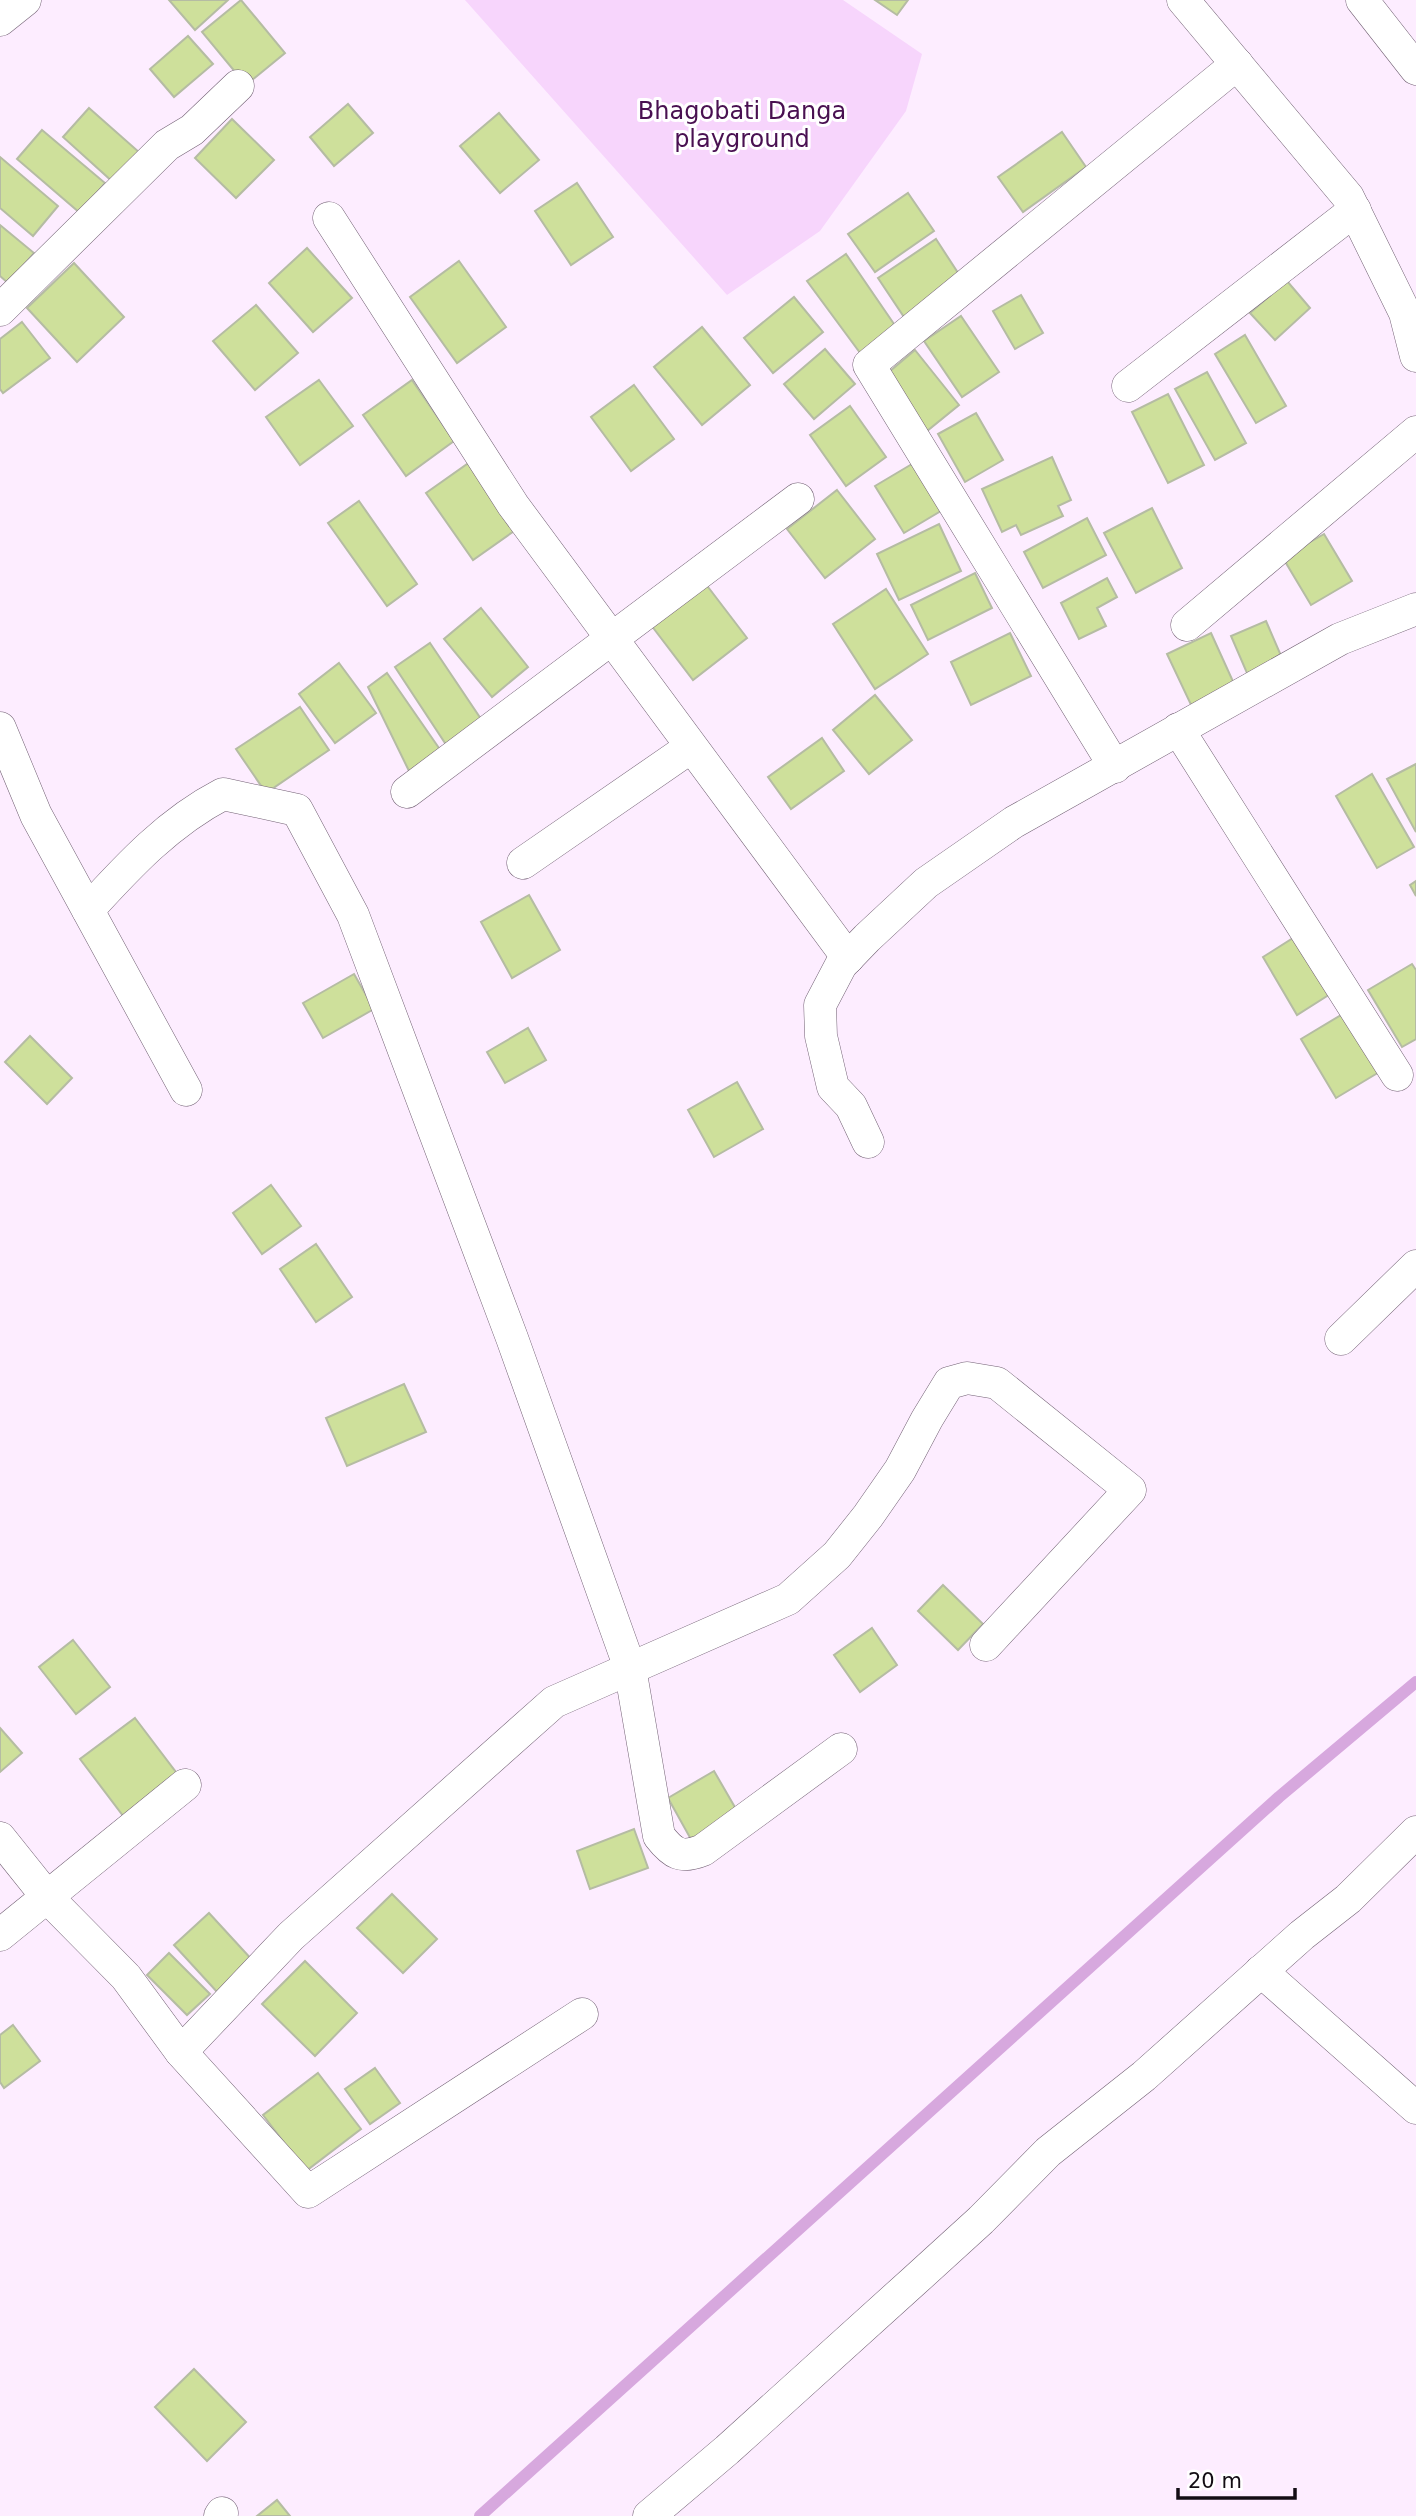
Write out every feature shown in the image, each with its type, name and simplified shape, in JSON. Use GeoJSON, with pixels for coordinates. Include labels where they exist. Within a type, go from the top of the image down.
{"type":"FeatureCollection","features":[{"type":"Feature","properties":{"kind":"street"},"geometry":{"type":"LineString","coordinates":[[0,20],[25,0]]}},
{"type":"Feature","properties":{"kind":"street"},"geometry":{"type":"LineString","coordinates":[[1183,0],[1348,197],[1405,313],[1415,352]]}},
{"type":"Feature","properties":{"kind":"street"},"geometry":{"type":"LineString","coordinates":[[1362,0],[1416,69]]}},
{"type":"Feature","properties":{"kind":"street"},"geometry":{"type":"LineString","coordinates":[[1115,767],[869,365],[1237,64]]}},
{"type":"Feature","properties":{"kind":"street"},"geometry":{"type":"LineString","coordinates":[[0,310],[167,145],[192,130],[238,86]]}},
{"type":"Feature","properties":{"kind":"street"},"geometry":{"type":"LineString","coordinates":[[1128,386],[1354,210]]}},
{"type":"Feature","properties":{"kind":"street"},"geometry":{"type":"LineString","coordinates":[[329,218],[513,505],[848,958]]}},
{"type":"Feature","properties":{"kind":"street"},"geometry":{"type":"LineString","coordinates":[[1187,625],[1416,432]]}},
{"type":"Feature","properties":{"kind":"street"},"geometry":{"type":"LineString","coordinates":[[407,792],[798,499]]}},
{"type":"Feature","properties":{"kind":"street"},"geometry":{"type":"LineString","coordinates":[[868,1142],[851,1106],[833,1087],[821,1037],[820,1005],[841,965],[848,958],[926,883],[1014,822],[1340,639],[1416,609]]}},
{"type":"Feature","properties":{"kind":"street"},"geometry":{"type":"LineString","coordinates":[[0,728],[36,815],[186,1090]]}},
{"type":"Feature","properties":{"kind":"street"},"geometry":{"type":"LineString","coordinates":[[1178,729],[1397,1075]]}},
{"type":"Feature","properties":{"kind":"street"},"geometry":{"type":"LineString","coordinates":[[523,863],[691,747]]}},
{"type":"Feature","properties":{"kind":"street"},"geometry":{"type":"LineString","coordinates":[[88,910],[139,856],[195,809],[223,794],[296,810],[353,915],[512,1338],[630,1668],[659,1836],[670,1850],[688,1856],[703,1850],[842,1749]]}},
{"type":"Feature","properties":{"kind":"street"},"geometry":{"type":"LineString","coordinates":[[1341,1339],[1416,1266]]}},
{"type":"Feature","properties":{"kind":"street"},"geometry":{"type":"LineString","coordinates":[[181,2052],[291,1936],[554,1702],[788,1599],[837,1555],[900,1470],[950,1383],[967,1378],[997,1383],[1130,1490],[986,1645]]}},
{"type":"Feature","properties":{"kind":"street"},"geometry":{"type":"LineString","coordinates":[[0,1934],[185,1785]]}},
{"type":"Feature","properties":{"kind":"street"},"geometry":{"type":"LineString","coordinates":[[649,2516],[924,2272],[1048,2152],[1144,2076],[1261,1971],[1348,1899],[1416,1832]]}},
{"type":"Feature","properties":{"kind":"street"},"geometry":{"type":"LineString","coordinates":[[0,1838],[48,1898],[126,1977],[181,2052],[308,2192],[582,2014]]}},
{"type":"Feature","properties":{"kind":"street"},"geometry":{"type":"LineString","coordinates":[[1261,1971],[1416,2108]]}},
{"type":"Feature","properties":{"kind":"green space","name":"Bhagobati Danga playground"},"geometry":{"type":"Polygon","coordinates":[[[465,0],[843,0],[922,54],[906,111],[820,231],[727,295],[465,0]]]}},
{"type":"Feature","properties":{"kind":"building"},"geometry":{"type":"Polygon","coordinates":[[[169,0],[228,0],[195,30],[169,0]]]}},
{"type":"Feature","properties":{"kind":"building"},"geometry":{"type":"Polygon","coordinates":[[[241,0],[285,53],[246,85],[202,32],[241,0]]]}},
{"type":"Feature","properties":{"kind":"building"},"geometry":{"type":"Polygon","coordinates":[[[875,0],[908,0],[897,15],[875,0]]]}},
{"type":"Feature","properties":{"kind":"building"},"geometry":{"type":"Polygon","coordinates":[[[188,36],[213,64],[174,97],[150,69],[188,36]]]}},
{"type":"Feature","properties":{"kind":"building"},"geometry":{"type":"Polygon","coordinates":[[[348,104],[373,133],[334,166],[310,137],[348,104]]]}},
{"type":"Feature","properties":{"kind":"building"},"geometry":{"type":"Polygon","coordinates":[[[89,108],[140,153],[114,183],[63,137],[89,108]]]}},
{"type":"Feature","properties":{"kind":"building"},"geometry":{"type":"Polygon","coordinates":[[[499,113],[539,160],[500,193],[460,146],[499,113]]]}},
{"type":"Feature","properties":{"kind":"building"},"geometry":{"type":"Polygon","coordinates":[[[232,119],[274,160],[236,198],[195,158],[232,119]]]}},
{"type":"Feature","properties":{"kind":"building"},"geometry":{"type":"Polygon","coordinates":[[[42,130],[105,183],[80,213],[17,159],[42,130]]]}},
{"type":"Feature","properties":{"kind":"building"},"geometry":{"type":"Polygon","coordinates":[[[1062,132],[1086,167],[1023,212],[998,177],[1062,132]]]}},
{"type":"Feature","properties":{"kind":"building"},"geometry":{"type":"Polygon","coordinates":[[[0,157],[58,206],[33,236],[0,208],[0,157]]]}},
{"type":"Feature","properties":{"kind":"building"},"geometry":{"type":"Polygon","coordinates":[[[577,183],[613,237],[571,265],[535,211],[577,183]]]}},
{"type":"Feature","properties":{"kind":"building"},"geometry":{"type":"Polygon","coordinates":[[[908,193],[934,231],[875,272],[848,234],[908,193]]]}},
{"type":"Feature","properties":{"kind":"building"},"geometry":{"type":"Polygon","coordinates":[[[0,225],[34,253],[8,283],[0,276],[0,225]]]}},
{"type":"Feature","properties":{"kind":"building"},"geometry":{"type":"Polygon","coordinates":[[[936,239],[962,279],[904,317],[878,278],[936,239]]]}},
{"type":"Feature","properties":{"kind":"building"},"geometry":{"type":"Polygon","coordinates":[[[307,248],[352,298],[313,332],[269,283],[307,248]]]}},
{"type":"Feature","properties":{"kind":"building"},"geometry":{"type":"Polygon","coordinates":[[[846,254],[894,324],[869,365],[807,281],[846,254]]]}},
{"type":"Feature","properties":{"kind":"building"},"geometry":{"type":"Polygon","coordinates":[[[459,261],[506,327],[457,363],[410,297],[459,261]]]}},
{"type":"Feature","properties":{"kind":"building"},"geometry":{"type":"Polygon","coordinates":[[[74,263],[124,317],[77,362],[27,308],[74,263]]]}},
{"type":"Feature","properties":{"kind":"building"},"geometry":{"type":"Polygon","coordinates":[[[1287,281],[1310,308],[1275,340],[1250,313],[1287,281]]]}},
{"type":"Feature","properties":{"kind":"building"},"geometry":{"type":"Polygon","coordinates":[[[1021,295],[1043,333],[1015,349],[993,311],[1021,295]]]}},
{"type":"Feature","properties":{"kind":"building"},"geometry":{"type":"Polygon","coordinates":[[[794,297],[823,332],[773,373],[744,338],[794,297]]]}},
{"type":"Feature","properties":{"kind":"building"},"geometry":{"type":"Polygon","coordinates":[[[256,305],[298,353],[255,390],[213,341],[256,305]]]}},
{"type":"Feature","properties":{"kind":"building"},"geometry":{"type":"Polygon","coordinates":[[[961,316],[999,372],[962,397],[924,341],[961,316]]]}},
{"type":"Feature","properties":{"kind":"building"},"geometry":{"type":"Polygon","coordinates":[[[22,322],[50,358],[3,393],[0,389],[0,339],[22,322]]]}},
{"type":"Feature","properties":{"kind":"building"},"geometry":{"type":"Polygon","coordinates":[[[702,327],[750,385],[702,425],[654,367],[702,327]]]}},
{"type":"Feature","properties":{"kind":"building"},"geometry":{"type":"Polygon","coordinates":[[[1245,335],[1286,406],[1256,423],[1215,354],[1245,335]]]}},
{"type":"Feature","properties":{"kind":"building"},"geometry":{"type":"Polygon","coordinates":[[[825,349],[855,384],[814,419],[784,384],[825,349]]]}},
{"type":"Feature","properties":{"kind":"building"},"geometry":{"type":"Polygon","coordinates":[[[915,350],[959,405],[927,431],[883,377],[915,350]]]}},
{"type":"Feature","properties":{"kind":"building"},"geometry":{"type":"Polygon","coordinates":[[[1207,372],[1246,443],[1215,460],[1175,389],[1207,372]]]}},
{"type":"Feature","properties":{"kind":"building"},"geometry":{"type":"Polygon","coordinates":[[[319,380],[353,426],[300,465],[266,417],[319,380]]]}},
{"type":"Feature","properties":{"kind":"building"},"geometry":{"type":"Polygon","coordinates":[[[412,380],[454,441],[406,476],[363,415],[412,380]]]}},
{"type":"Feature","properties":{"kind":"building"},"geometry":{"type":"Polygon","coordinates":[[[634,385],[674,439],[631,471],[591,417],[634,385]]]}},
{"type":"Feature","properties":{"kind":"building"},"geometry":{"type":"Polygon","coordinates":[[[1168,394],[1204,465],[1168,483],[1132,412],[1168,394]]]}},
{"type":"Feature","properties":{"kind":"building"},"geometry":{"type":"Polygon","coordinates":[[[850,406],[886,457],[846,486],[810,435],[850,406]]]}},
{"type":"Feature","properties":{"kind":"building"},"geometry":{"type":"Polygon","coordinates":[[[976,413],[1003,460],[965,482],[938,434],[976,413]]]}},
{"type":"Feature","properties":{"kind":"building"},"geometry":{"type":"Polygon","coordinates":[[[1052,457],[1071,500],[1058,506],[1063,516],[1021,535],[1016,525],[1002,532],[982,489],[1052,457]]]}},
{"type":"Feature","properties":{"kind":"building"},"geometry":{"type":"Polygon","coordinates":[[[917,461],[946,508],[904,533],[875,486],[917,461]]]}},
{"type":"Feature","properties":{"kind":"building"},"geometry":{"type":"Polygon","coordinates":[[[470,462],[517,529],[473,560],[426,493],[470,462]]]}},
{"type":"Feature","properties":{"kind":"building"},"geometry":{"type":"Polygon","coordinates":[[[837,490],[875,539],[825,578],[787,529],[837,490]]]}},
{"type":"Feature","properties":{"kind":"building"},"geometry":{"type":"Polygon","coordinates":[[[359,501],[417,584],[387,606],[328,523],[359,501]]]}},
{"type":"Feature","properties":{"kind":"building"},"geometry":{"type":"Polygon","coordinates":[[[1152,508],[1182,568],[1136,593],[1104,533],[1152,508]]]}},
{"type":"Feature","properties":{"kind":"building"},"geometry":{"type":"Polygon","coordinates":[[[1087,518],[1106,555],[1043,588],[1024,552],[1087,518]]]}},
{"type":"Feature","properties":{"kind":"building"},"geometry":{"type":"Polygon","coordinates":[[[939,524],[961,571],[899,600],[877,554],[939,524]]]}},
{"type":"Feature","properties":{"kind":"building"},"geometry":{"type":"Polygon","coordinates":[[[1324,534],[1352,581],[1311,605],[1283,558],[1324,534]]]}},
{"type":"Feature","properties":{"kind":"building"},"geometry":{"type":"Polygon","coordinates":[[[975,573],[992,608],[928,640],[911,605],[975,573]]]}},
{"type":"Feature","properties":{"kind":"building"},"geometry":{"type":"Polygon","coordinates":[[[1107,578],[1117,597],[1097,608],[1106,626],[1079,639],[1061,603],[1107,578]]]}},
{"type":"Feature","properties":{"kind":"building"},"geometry":{"type":"Polygon","coordinates":[[[705,583],[747,638],[693,680],[651,625],[705,583]]]}},
{"type":"Feature","properties":{"kind":"building"},"geometry":{"type":"Polygon","coordinates":[[[886,589],[928,654],[875,689],[833,624],[886,589]]]}},
{"type":"Feature","properties":{"kind":"building"},"geometry":{"type":"Polygon","coordinates":[[[481,608],[528,667],[492,697],[444,639],[481,608]]]}},
{"type":"Feature","properties":{"kind":"building"},"geometry":{"type":"Polygon","coordinates":[[[1266,621],[1285,665],[1250,680],[1231,636],[1266,621]]]}},
{"type":"Feature","properties":{"kind":"building"},"geometry":{"type":"Polygon","coordinates":[[[1010,633],[1031,676],[971,705],[951,662],[1010,633]]]}},
{"type":"Feature","properties":{"kind":"building"},"geometry":{"type":"Polygon","coordinates":[[[1211,633],[1236,688],[1193,709],[1167,654],[1211,633]]]}},
{"type":"Feature","properties":{"kind":"building"},"geometry":{"type":"Polygon","coordinates":[[[430,643],[483,722],[447,746],[395,667],[430,643]]]}},
{"type":"Feature","properties":{"kind":"building"},"geometry":{"type":"Polygon","coordinates":[[[339,663],[376,713],[335,743],[299,694],[339,663]]]}},
{"type":"Feature","properties":{"kind":"building"},"geometry":{"type":"Polygon","coordinates":[[[387,673],[441,751],[410,773],[368,687],[387,673]]]}},
{"type":"Feature","properties":{"kind":"building"},"geometry":{"type":"Polygon","coordinates":[[[875,695],[912,740],[869,774],[833,730],[875,695]]]}},
{"type":"Feature","properties":{"kind":"building"},"geometry":{"type":"Polygon","coordinates":[[[300,707],[329,750],[266,793],[236,749],[300,707]]]}},
{"type":"Feature","properties":{"kind":"building"},"geometry":{"type":"Polygon","coordinates":[[[822,738],[844,771],[791,809],[768,777],[822,738]]]}},
{"type":"Feature","properties":{"kind":"building"},"geometry":{"type":"Polygon","coordinates":[[[1416,764],[1416,832],[1387,779],[1416,764]]]}},
{"type":"Feature","properties":{"kind":"building"},"geometry":{"type":"Polygon","coordinates":[[[1372,774],[1414,847],[1377,868],[1336,796],[1372,774]]]}},
{"type":"Feature","properties":{"kind":"building"},"geometry":{"type":"Polygon","coordinates":[[[1416,881],[1416,896],[1410,885],[1416,881]]]}},
{"type":"Feature","properties":{"kind":"building"},"geometry":{"type":"Polygon","coordinates":[[[529,895],[560,950],[512,978],[481,922],[529,895]]]}},
{"type":"Feature","properties":{"kind":"building"},"geometry":{"type":"Polygon","coordinates":[[[1301,933],[1335,991],[1297,1015],[1263,957],[1301,933]]]}},
{"type":"Feature","properties":{"kind":"building"},"geometry":{"type":"Polygon","coordinates":[[[1412,964],[1416,970],[1416,1039],[1402,1047],[1368,990],[1412,964]]]}},
{"type":"Feature","properties":{"kind":"building"},"geometry":{"type":"Polygon","coordinates":[[[354,974],[374,1009],[323,1038],[303,1003],[354,974]]]}},
{"type":"Feature","properties":{"kind":"building"},"geometry":{"type":"Polygon","coordinates":[[[1346,1012],[1381,1071],[1336,1098],[1301,1039],[1346,1012]]]}},
{"type":"Feature","properties":{"kind":"building"},"geometry":{"type":"Polygon","coordinates":[[[528,1028],[546,1060],[505,1083],[487,1052],[528,1028]]]}},
{"type":"Feature","properties":{"kind":"building"},"geometry":{"type":"Polygon","coordinates":[[[30,1036],[72,1078],[47,1104],[5,1062],[30,1036]]]}},
{"type":"Feature","properties":{"kind":"building"},"geometry":{"type":"Polygon","coordinates":[[[737,1082],[763,1129],[714,1157],[688,1110],[737,1082]]]}},
{"type":"Feature","properties":{"kind":"building"},"geometry":{"type":"Polygon","coordinates":[[[271,1185],[301,1226],[262,1254],[233,1213],[271,1185]]]}},
{"type":"Feature","properties":{"kind":"building"},"geometry":{"type":"Polygon","coordinates":[[[316,1244],[352,1297],[316,1322],[280,1269],[316,1244]]]}},
{"type":"Feature","properties":{"kind":"building"},"geometry":{"type":"Polygon","coordinates":[[[404,1384],[426,1432],[347,1466],[326,1418],[404,1384]]]}},
{"type":"Feature","properties":{"kind":"building"},"geometry":{"type":"Polygon","coordinates":[[[943,1585],[983,1624],[958,1650],[918,1611],[943,1585]]]}},
{"type":"Feature","properties":{"kind":"building"},"geometry":{"type":"Polygon","coordinates":[[[872,1628],[897,1665],[860,1692],[834,1655],[872,1628]]]}},
{"type":"Feature","properties":{"kind":"building"},"geometry":{"type":"Polygon","coordinates":[[[73,1640],[110,1687],[76,1714],[39,1667],[73,1640]]]}},
{"type":"Feature","properties":{"kind":"building"},"geometry":{"type":"Polygon","coordinates":[[[135,1718],[182,1780],[127,1821],[80,1759],[135,1718]]]}},
{"type":"Feature","properties":{"kind":"building"},"geometry":{"type":"Polygon","coordinates":[[[0,1728],[22,1753],[0,1772],[0,1728]]]}},
{"type":"Feature","properties":{"kind":"building"},"geometry":{"type":"Polygon","coordinates":[[[714,1771],[740,1816],[693,1843],[668,1798],[714,1771]]]}},
{"type":"Feature","properties":{"kind":"building"},"geometry":{"type":"Polygon","coordinates":[[[634,1829],[648,1868],[590,1889],[577,1851],[634,1829]]]}},
{"type":"Feature","properties":{"kind":"building"},"geometry":{"type":"Polygon","coordinates":[[[392,1894],[437,1939],[403,1973],[357,1928],[392,1894]]]}},
{"type":"Feature","properties":{"kind":"building"},"geometry":{"type":"Polygon","coordinates":[[[209,1913],[254,1962],[219,1994],[174,1945],[209,1913]]]}},
{"type":"Feature","properties":{"kind":"building"},"geometry":{"type":"Polygon","coordinates":[[[169,1953],[210,1994],[187,2015],[147,1975],[169,1953]]]}},
{"type":"Feature","properties":{"kind":"building"},"geometry":{"type":"Polygon","coordinates":[[[305,1961],[357,2013],[315,2056],[262,2004],[305,1961]]]}},
{"type":"Feature","properties":{"kind":"building"},"geometry":{"type":"Polygon","coordinates":[[[13,2025],[40,2061],[4,2088],[0,2082],[0,2035],[13,2025]]]}},
{"type":"Feature","properties":{"kind":"building"},"geometry":{"type":"Polygon","coordinates":[[[375,2068],[400,2103],[370,2124],[345,2089],[375,2068]]]}},
{"type":"Feature","properties":{"kind":"building"},"geometry":{"type":"Polygon","coordinates":[[[318,2073],[361,2129],[306,2171],[263,2115],[318,2073]]]}},
{"type":"Feature","properties":{"kind":"building"},"geometry":{"type":"Polygon","coordinates":[[[194,2369],[246,2422],[207,2461],[155,2407],[194,2369]]]}},
{"type":"Feature","properties":{"kind":"building"},"geometry":{"type":"Polygon","coordinates":[[[277,2500],[290,2516],[257,2516],[277,2500]]]}},
{"type":"Feature","properties":{"kind":"waterway"},"geometry":{"type":"LineString","coordinates":[[480,2516],[1279,1797],[1416,1682]]}}]}
